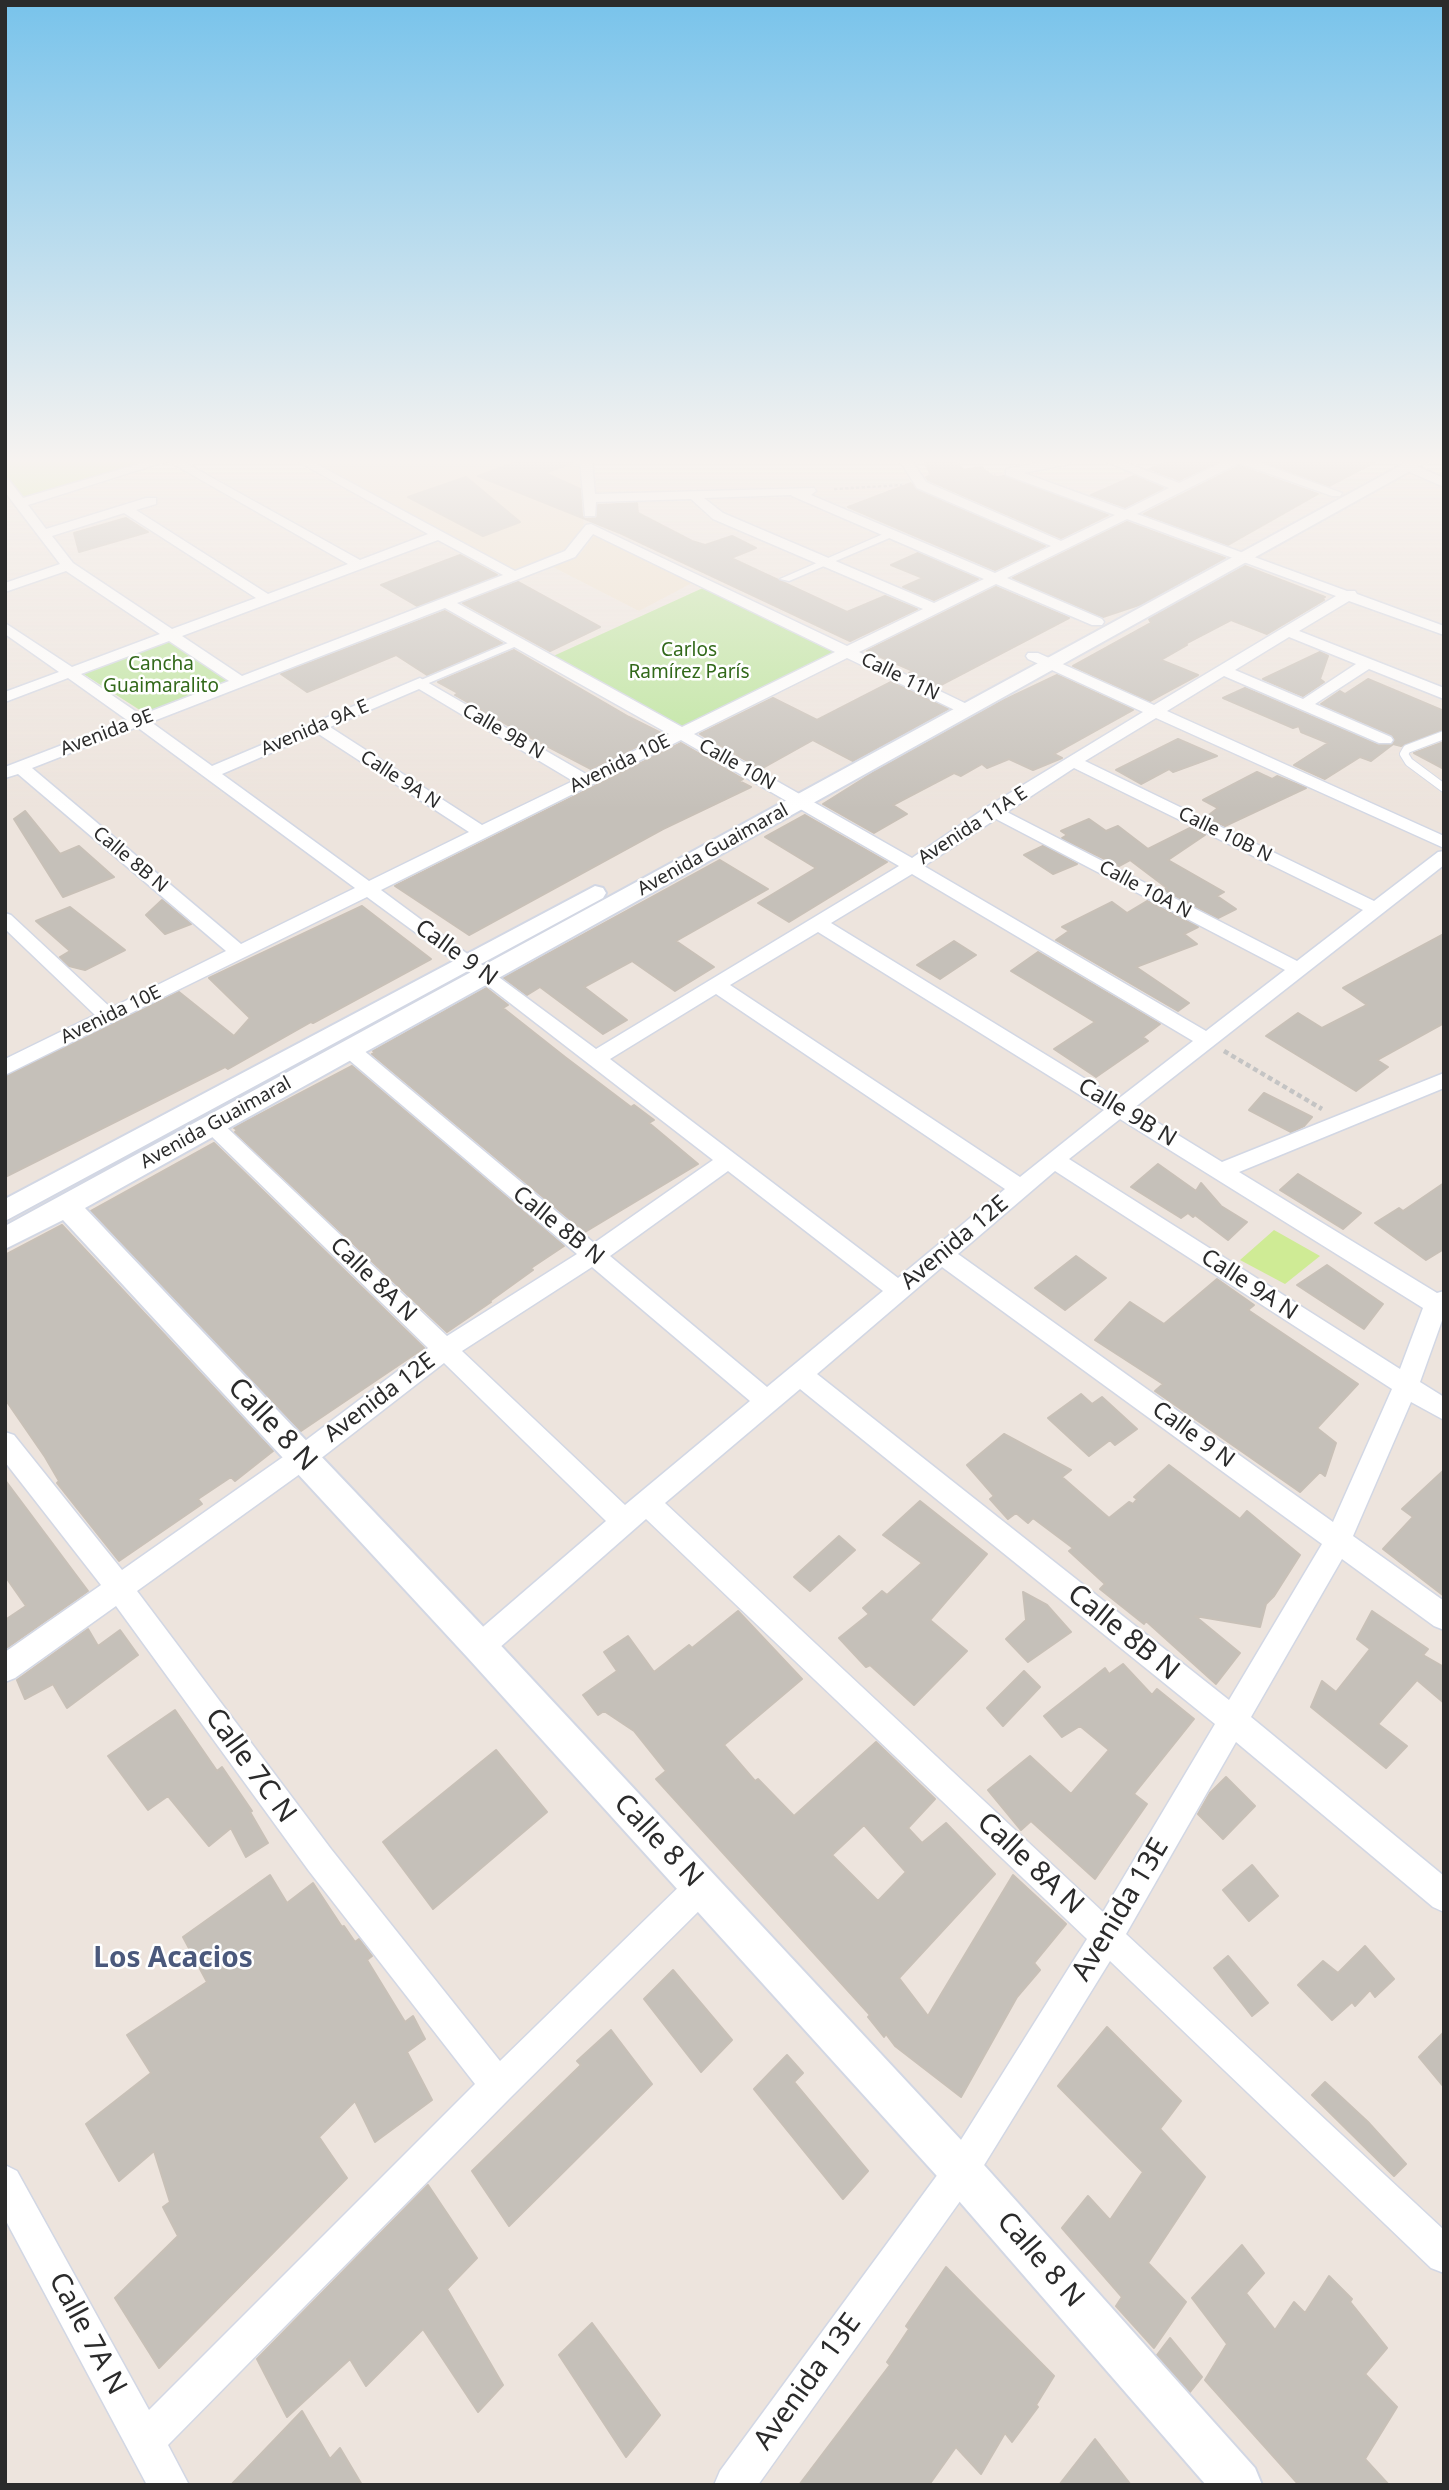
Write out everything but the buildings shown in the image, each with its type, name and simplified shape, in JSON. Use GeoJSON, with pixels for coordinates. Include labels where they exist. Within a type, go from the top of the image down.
{"type":"FeatureCollection","features":[{"type":"Feature","properties":{"kind":"street"},"geometry":{"type":"LineString","coordinates":[[5,589],[37,577]]}},
{"type":"Feature","properties":{"kind":"street"},"geometry":{"type":"LineString","coordinates":[[85,577],[241,682]]}},
{"type":"Feature","properties":{"kind":"street"},"geometry":{"type":"LineString","coordinates":[[233,577],[267,599]]}},
{"type":"Feature","properties":{"kind":"street"},"geometry":{"type":"LineString","coordinates":[[5,697],[327,577]]}},
{"type":"Feature","properties":{"kind":"street","name":"Avenida 9E"},"geometry":{"type":"LineString","coordinates":[[13,770],[511,577]]}},
{"type":"Feature","properties":{"kind":"street","name":"Calle 11N"},"geometry":{"type":"LineString","coordinates":[[694,577],[958,706]]}},
{"type":"Feature","properties":{"kind":"street"},"geometry":{"type":"LineString","coordinates":[[785,579],[789,577]]}},
{"type":"Feature","properties":{"kind":"street"},"geometry":{"type":"LineString","coordinates":[[862,577],[933,608]]}},
{"type":"Feature","properties":{"kind":"street"},"geometry":{"type":"LineString","coordinates":[[991,577],[1097,622]]}},
{"type":"Feature","properties":{"kind":"street","name":"Avenida 10E"},"geometry":{"type":"LineString","coordinates":[[5,1068],[999,577]]}},
{"type":"Feature","properties":{"kind":"street","name":"Avenida Guaimaral"},"geometry":{"type":"LineString","coordinates":[[1041,660],[1097,622],[1189,577]]}},
{"type":"Feature","properties":{"kind":"street","name":"Avenida Guaimaral"},"geometry":{"type":"LineString","coordinates":[[16,1206],[67,1206],[486,975],[793,796],[1193,577]]}},
{"type":"Feature","properties":{"kind":"street"},"geometry":{"type":"LineString","coordinates":[[1299,577],[1441,627]]}},
{"type":"Feature","properties":{"kind":"street","name":"Avenida 11A E"},"geometry":{"type":"LineString","coordinates":[[597,1058],[912,866],[1073,761],[1349,594]]}},
{"type":"Feature","properties":{"kind":"street","name":"Calle 10N"},"geometry":{"type":"LineString","coordinates":[[445,602],[793,796],[1205,1039]]}},
{"type":"Feature","properties":{"kind":"street","name":"Calle 9 N"},"geometry":{"type":"LineString","coordinates":[[5,627],[139,721],[468,961],[898,1290]]}},
{"type":"Feature","properties":{"kind":"street"},"geometry":{"type":"LineString","coordinates":[[1289,632],[1444,695]]}},
{"type":"Feature","properties":{"kind":"street"},"geometry":{"type":"LineString","coordinates":[[419,683],[515,643]]}},
{"type":"Feature","properties":{"kind":"street"},"geometry":{"type":"LineString","coordinates":[[1041,660],[1444,843]]}},
{"type":"Feature","properties":{"kind":"street"},"geometry":{"type":"LineString","coordinates":[[1304,705],[1368,663]]}},
{"type":"Feature","properties":{"kind":"street"},"geometry":{"type":"LineString","coordinates":[[1225,671],[1385,740]]}},
{"type":"Feature","properties":{"kind":"street","name":"Avenida 9A E"},"geometry":{"type":"LineString","coordinates":[[211,773],[419,683]]}},
{"type":"Feature","properties":{"kind":"street","name":"Calle 9B N"},"geometry":{"type":"LineString","coordinates":[[419,683],[586,781]]}},
{"type":"Feature","properties":{"kind":"street","name":"Calle 9A N"},"geometry":{"type":"LineString","coordinates":[[318,727],[482,832]]}},
{"type":"Feature","properties":{"kind":"street","name":"Calle 10B N"},"geometry":{"type":"LineString","coordinates":[[1073,761],[1376,909]]}},
{"type":"Feature","properties":{"kind":"street","name":"Calle 8B N"},"geometry":{"type":"LineString","coordinates":[[13,770],[239,952]]}},
{"type":"Feature","properties":{"kind":"street","name":"Avenida Guaimaral"},"geometry":{"type":"LineString","coordinates":[[5,1238],[16,1206],[468,961],[793,796]]}},
{"type":"Feature","properties":{"kind":"street","name":"Calle 10A N"},"geometry":{"type":"LineString","coordinates":[[993,811],[1297,969]]}},
{"type":"Feature","properties":{"kind":"street","name":"Avenida 12E"},"geometry":{"type":"LineString","coordinates":[[480,1647],[635,1512],[1054,1160],[1205,1039],[1376,909],[1436,875],[1444,856]]}},
{"type":"Feature","properties":{"kind":"street"},"geometry":{"type":"LineString","coordinates":[[5,919],[109,1017]]}},
{"type":"Feature","properties":{"kind":"street","name":"Calle 9B N"},"geometry":{"type":"LineString","coordinates":[[817,923],[1440,1302]]}},
{"type":"Feature","properties":{"kind":"street"},"geometry":{"type":"LineString","coordinates":[[716,985],[1020,1188]]}},
{"type":"Feature","properties":{"kind":"street","name":"Calle 8B N"},"geometry":{"type":"LineString","coordinates":[[349,1049],[512,1190],[594,1255],[767,1401]]}},
{"type":"Feature","properties":{"kind":"street"},"geometry":{"type":"LineString","coordinates":[[1221,1171],[1444,1080]]}},
{"type":"Feature","properties":{"kind":"street","name":"Calle 8A N"},"geometry":{"type":"LineString","coordinates":[[212,1125],[444,1349],[635,1512],[1107,1936],[1444,2255]]}},
{"type":"Feature","properties":{"kind":"street","name":"Calle 9A N"},"geometry":{"type":"LineString","coordinates":[[1054,1160],[1444,1410]]}},
{"type":"Feature","properties":{"kind":"street","name":"Avenida 12E"},"geometry":{"type":"LineString","coordinates":[[5,1669],[302,1458],[444,1349],[594,1255],[727,1161]]}},
{"type":"Feature","properties":{"kind":"street","name":"Calle 8 N"},"geometry":{"type":"LineString","coordinates":[[67,1206],[701,1887],[961,2171],[1238,2485]]}},
{"type":"Feature","properties":{"kind":"street","name":"Calle 9 N"},"geometry":{"type":"LineString","coordinates":[[942,1254],[1444,1617]]}},
{"type":"Feature","properties":{"kind":"street","name":"Avenida 13E"},"geometry":{"type":"LineString","coordinates":[[734,2485],[961,2171],[1107,1936],[1339,1539],[1440,1302]]}},
{"type":"Feature","properties":{"kind":"street","name":"Calle 8B N"},"geometry":{"type":"LineString","coordinates":[[799,1374],[1233,1721],[1444,1896]]}},
{"type":"Feature","properties":{"kind":"street","name":"Calle 7C N"},"geometry":{"type":"LineString","coordinates":[[5,1443],[120,1588],[320,1860],[498,2086]]}},
{"type":"Feature","properties":{"kind":"street"},"geometry":{"type":"LineString","coordinates":[[145,2441],[498,2086],[701,1887]]}},
{"type":"Feature","properties":{"kind":"street","name":"Calle 7A N"},"geometry":{"type":"LineString","coordinates":[[5,2183],[169,2485]]}},
{"type":"Feature","properties":{"kind":"lane"},"geometry":{"type":"LineString","coordinates":[[1444,735],[1407,749],[1404,754],[1409,762],[1444,788]]}},
{"type":"Feature","properties":{"kind":"path"},"geometry":{"type":"LineString","coordinates":[[1205,1039],[1343,1121]]}},
{"type":"Feature","properties":{"kind":"shaded area"},"geometry":{"type":"Polygon","coordinates":[[[573,577],[688,577],[696,581],[639,611],[573,577]]]}},
{"type":"Feature","properties":{"kind":"green space","name":"Carlos Ramírez París"},"geometry":{"type":"Polygon","coordinates":[[[705,587],[842,652],[686,733],[549,658],[705,587]]]}},
{"type":"Feature","properties":{"kind":"green space","name":"Cancha Guaimaralito"},"geometry":{"type":"Polygon","coordinates":[[[171,641],[232,681],[146,714],[82,673],[171,641]]]}},
{"type":"Feature","properties":{"kind":"green space"},"geometry":{"type":"Polygon","coordinates":[[[1274,1230],[1320,1256],[1285,1284],[1240,1260],[1274,1230]]]}},
{"type":"Feature","properties":{"kind":"district","name":"Los Acacios"},"geometry":{"type":"Point","coordinates":[173,1959]}}]}
